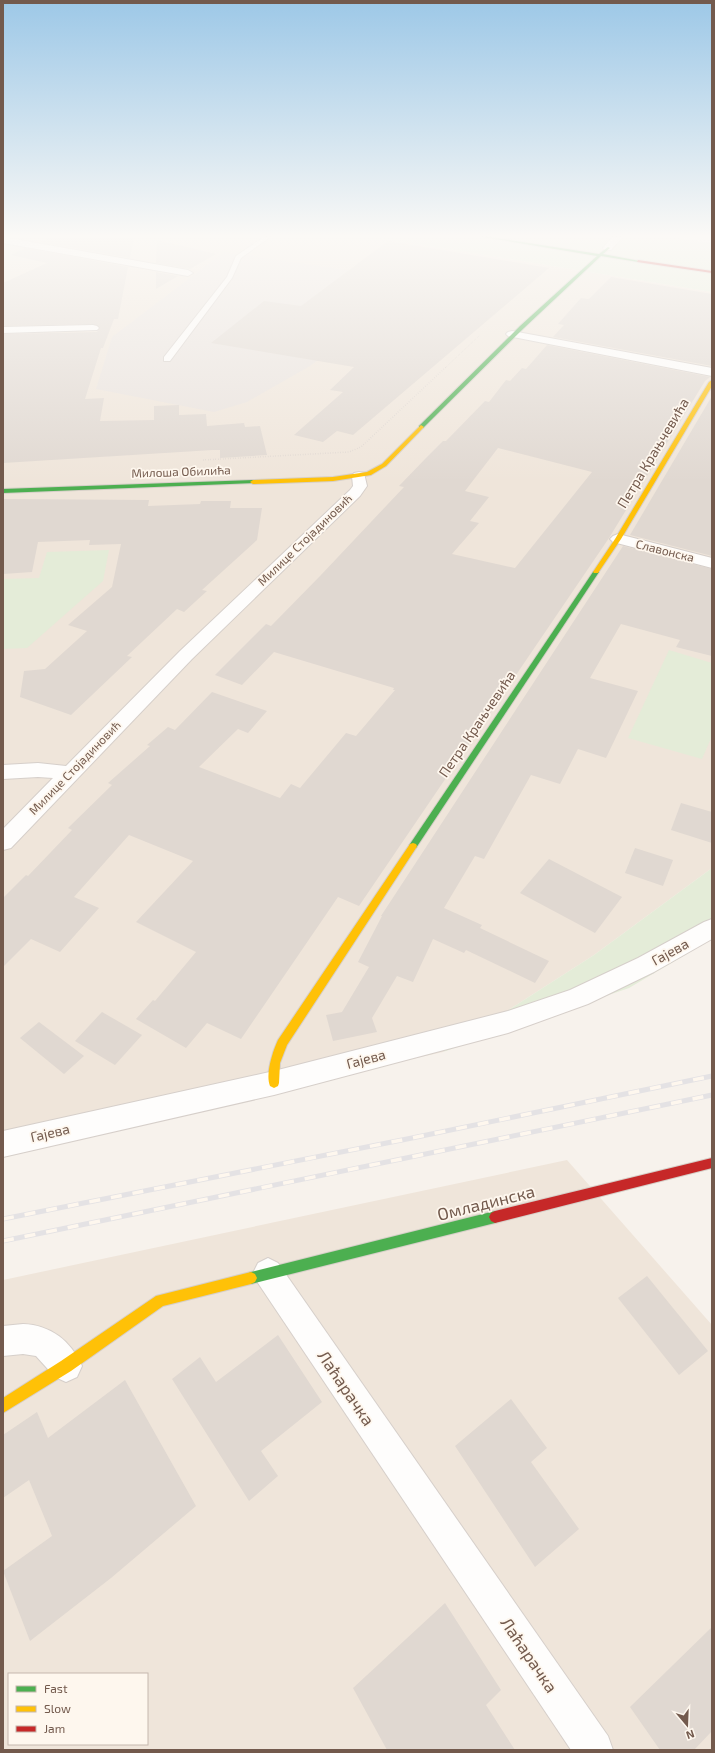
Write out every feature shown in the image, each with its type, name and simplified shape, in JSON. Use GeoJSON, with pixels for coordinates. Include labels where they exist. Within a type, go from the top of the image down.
{"type":"FeatureCollection","features":[{"type":"Feature","properties":{"kind":"street","name":"Милице Стојадиновић"},"geometry":{"type":"LineString","coordinates":[[3,842],[186,655],[355,493],[360,486],[359,476],[369,474],[384,465],[529,319]]}},
{"type":"Feature","properties":{"kind":"street"},"geometry":{"type":"LineString","coordinates":[[3,330],[93,328]]}},
{"type":"Feature","properties":{"kind":"street"},"geometry":{"type":"LineString","coordinates":[[512,334],[712,372]]}},
{"type":"Feature","properties":{"kind":"street","name":"Петра Крањчевића"},"geometry":{"type":"LineString","coordinates":[[274,1083],[274,1063],[282,1043],[618,539],[712,382]]}},
{"type":"Feature","properties":{"kind":"street","name":"Милоша Обилића"},"geometry":{"type":"LineString","coordinates":[[3,491],[304,480],[359,476]]}},
{"type":"Feature","properties":{"kind":"street","name":"Славонска"},"geometry":{"type":"LineString","coordinates":[[618,539],[712,563]]}},
{"type":"Feature","properties":{"kind":"street"},"geometry":{"type":"LineString","coordinates":[[3,772],[38,770],[70,773]]}},
{"type":"Feature","properties":{"kind":"street","name":"Гајева"},"geometry":{"type":"LineString","coordinates":[[3,1144],[274,1083],[508,1022],[579,997],[646,965],[712,928]]}},
{"type":"Feature","properties":{"kind":"street","name":"Омладинска"},"geometry":{"type":"LineString","coordinates":[[268,1273],[712,1163]]}},
{"type":"Feature","properties":{"kind":"street"},"geometry":{"type":"LineString","coordinates":[[3,1406],[66,1366],[160,1300],[268,1273]]}},
{"type":"Feature","properties":{"kind":"street","name":"Лаћарачка"},"geometry":{"type":"LineString","coordinates":[[268,1273],[594,1750]]}},
{"type":"Feature","properties":{"kind":"street"},"geometry":{"type":"LineString","coordinates":[[3,1341],[22,1338],[34,1339],[52,1348],[66,1366]]}},
{"type":"Feature","properties":{"kind":"lane"},"geometry":{"type":"LineString","coordinates":[[167,359],[198,319]]}},
{"type":"Feature","properties":{"kind":"path"},"geometry":{"type":"LineString","coordinates":[[349,452],[360,447],[481,334]]}},
{"type":"Feature","properties":{"kind":"shaded area"},"geometry":{"type":"Polygon","coordinates":[[[3,319],[712,319],[712,868],[594,955],[443,1052],[3,1151],[3,319]]]}},
{"type":"Feature","properties":{"kind":"shaded area"},"geometry":{"type":"Polygon","coordinates":[[[136,319],[372,319],[310,366],[247,402],[214,412],[96,389],[112,337],[136,319]]]}},
{"type":"Feature","properties":{"kind":"shaded area"},"geometry":{"type":"Polygon","coordinates":[[[567,1160],[712,1325],[712,1750],[3,1750],[3,1280],[567,1160]]]}},
{"type":"Feature","properties":{"kind":"green space"},"geometry":{"type":"Polygon","coordinates":[[[109,550],[103,581],[27,648],[3,649],[3,579],[39,578],[47,552],[109,550]]]}},
{"type":"Feature","properties":{"kind":"green space"},"geometry":{"type":"Polygon","coordinates":[[[669,650],[712,663],[712,736],[702,759],[628,738],[669,650]]]}},
{"type":"Feature","properties":{"kind":"green space"},"geometry":{"type":"Polygon","coordinates":[[[712,868],[712,939],[629,988],[443,1052],[594,955],[712,868]]]}},
{"type":"Feature","properties":{"kind":"building"},"geometry":{"type":"Polygon","coordinates":[[[3,319],[118,319],[114,319],[103,348],[101,348],[85,399],[104,398],[100,421],[154,420],[154,406],[179,405],[179,415],[206,414],[207,426],[244,423],[245,427],[260,426],[267,455],[220,458],[220,450],[213,450],[3,463],[3,334],[97,332],[100,328],[93,324],[3,326],[3,319]]]}},
{"type":"Feature","properties":{"kind":"building"},"geometry":{"type":"Polygon","coordinates":[[[242,319],[489,319],[353,435],[337,431],[323,442],[294,435],[343,392],[330,390],[354,367],[211,343],[242,319]]]}},
{"type":"Feature","properties":{"kind":"building"},"geometry":{"type":"Polygon","coordinates":[[[563,319],[712,319],[712,366],[553,337],[564,325],[558,324],[563,319]]]}},
{"type":"Feature","properties":{"kind":"building"},"geometry":{"type":"Polygon","coordinates":[[[547,345],[710,377],[705,381],[609,538],[359,906],[338,897],[241,1039],[207,1023],[186,1048],[136,1019],[153,1000],[155,1001],[196,952],[136,922],[193,861],[129,835],[74,897],[99,908],[60,952],[31,939],[3,967],[3,898],[26,875],[28,876],[72,830],[68,828],[112,785],[108,783],[150,746],[147,745],[168,727],[175,730],[212,692],[267,711],[248,733],[238,729],[199,767],[280,798],[291,784],[300,788],[346,733],[356,736],[395,690],[393,690],[394,688],[274,652],[242,685],[215,675],[266,624],[271,626],[321,575],[404,487],[399,486],[443,441],[446,441],[485,401],[489,402],[506,380],[510,381],[522,368],[526,369],[547,345]],[[498,448],[465,491],[489,497],[470,521],[479,523],[452,554],[515,568],[592,472],[498,448]]]}},
{"type":"Feature","properties":{"kind":"building"},"geometry":{"type":"Polygon","coordinates":[[[712,396],[712,556],[630,535],[712,396]]]}},
{"type":"Feature","properties":{"kind":"building"},"geometry":{"type":"Polygon","coordinates":[[[3,499],[149,500],[148,506],[200,504],[201,501],[231,501],[230,508],[262,508],[257,540],[202,590],[207,591],[184,612],[177,609],[127,656],[132,657],[71,715],[20,697],[24,671],[45,669],[87,631],[68,625],[112,587],[121,544],[89,545],[90,540],[38,542],[32,572],[3,574],[3,499]]]}},
{"type":"Feature","properties":{"kind":"building"},"geometry":{"type":"Polygon","coordinates":[[[623,546],[712,569],[712,656],[676,647],[680,640],[621,624],[590,678],[638,691],[606,758],[578,749],[560,784],[531,775],[484,859],[475,856],[444,908],[482,925],[480,928],[549,961],[535,983],[466,950],[464,953],[433,939],[413,982],[397,976],[372,1018],[377,1032],[333,1041],[326,1015],[342,1012],[369,967],[358,962],[381,916],[623,546]]]}},
{"type":"Feature","properties":{"kind":"building"},"geometry":{"type":"Polygon","coordinates":[[[681,803],[712,812],[712,843],[671,830],[681,803]]]}},
{"type":"Feature","properties":{"kind":"building"},"geometry":{"type":"Polygon","coordinates":[[[635,848],[673,860],[663,886],[625,873],[635,848]]]}},
{"type":"Feature","properties":{"kind":"building"},"geometry":{"type":"Polygon","coordinates":[[[549,859],[622,897],[595,933],[520,893],[549,859]]]}},
{"type":"Feature","properties":{"kind":"building"},"geometry":{"type":"Polygon","coordinates":[[[102,1012],[142,1035],[115,1065],[75,1041],[102,1012]]]}},
{"type":"Feature","properties":{"kind":"building"},"geometry":{"type":"Polygon","coordinates":[[[39,1022],[84,1056],[64,1074],[20,1038],[39,1022]]]}},
{"type":"Feature","properties":{"kind":"building"},"geometry":{"type":"Polygon","coordinates":[[[647,1276],[708,1351],[679,1375],[618,1298],[647,1276]]]}},
{"type":"Feature","properties":{"kind":"building"},"geometry":{"type":"Polygon","coordinates":[[[278,1335],[322,1402],[261,1451],[278,1476],[249,1501],[172,1379],[200,1357],[216,1382],[278,1335]]]}},
{"type":"Feature","properties":{"kind":"building"},"geometry":{"type":"Polygon","coordinates":[[[125,1380],[196,1506],[111,1578],[30,1641],[3,1571],[52,1536],[29,1480],[3,1498],[3,1435],[37,1412],[48,1438],[125,1380]]]}},
{"type":"Feature","properties":{"kind":"building"},"geometry":{"type":"Polygon","coordinates":[[[511,1399],[547,1448],[531,1462],[579,1529],[535,1567],[455,1446],[511,1399]]]}},
{"type":"Feature","properties":{"kind":"building"},"geometry":{"type":"Polygon","coordinates":[[[445,1603],[501,1690],[486,1705],[515,1750],[387,1750],[353,1688],[445,1603]]]}},
{"type":"Feature","properties":{"kind":"building"},"geometry":{"type":"Polygon","coordinates":[[[712,1627],[712,1731],[694,1750],[660,1750],[630,1707],[712,1627]]]}},
{"type":"Feature","properties":{"kind":"railway"},"geometry":{"type":"LineString","coordinates":[[3,1219],[412,1138],[712,1076]]}},
{"type":"Feature","properties":{"kind":"railway"},"geometry":{"type":"LineString","coordinates":[[3,1241],[712,1095]]}},
{"type":"Feature","properties":{"kind":"traffic: fast"},"geometry":{"type":"LineString","coordinates":[[421,427],[531,319]]}},
{"type":"Feature","properties":{"kind":"traffic: fast"},"geometry":{"type":"LineString","coordinates":[[3,491],[253,482]]}},
{"type":"Feature","properties":{"kind":"traffic: fast"},"geometry":{"type":"LineString","coordinates":[[413,846],[596,572]]}},
{"type":"Feature","properties":{"kind":"traffic: fast"},"geometry":{"type":"LineString","coordinates":[[251,1278],[495,1217]]}},
{"type":"Feature","properties":{"kind":"traffic: slow"},"geometry":{"type":"LineString","coordinates":[[596,572],[618,539],[712,382]]}},
{"type":"Feature","properties":{"kind":"traffic: slow"},"geometry":{"type":"LineString","coordinates":[[253,482],[333,479],[369,474],[384,465],[421,427]]}},
{"type":"Feature","properties":{"kind":"traffic: slow"},"geometry":{"type":"LineString","coordinates":[[274,1083],[275,1063],[282,1043],[413,846]]}},
{"type":"Feature","properties":{"kind":"traffic: slow"},"geometry":{"type":"LineString","coordinates":[[3,1406],[66,1366],[160,1300],[251,1278]]}},
{"type":"Feature","properties":{"kind":"traffic: jam"},"geometry":{"type":"LineString","coordinates":[[495,1217],[712,1163]]}}]}
